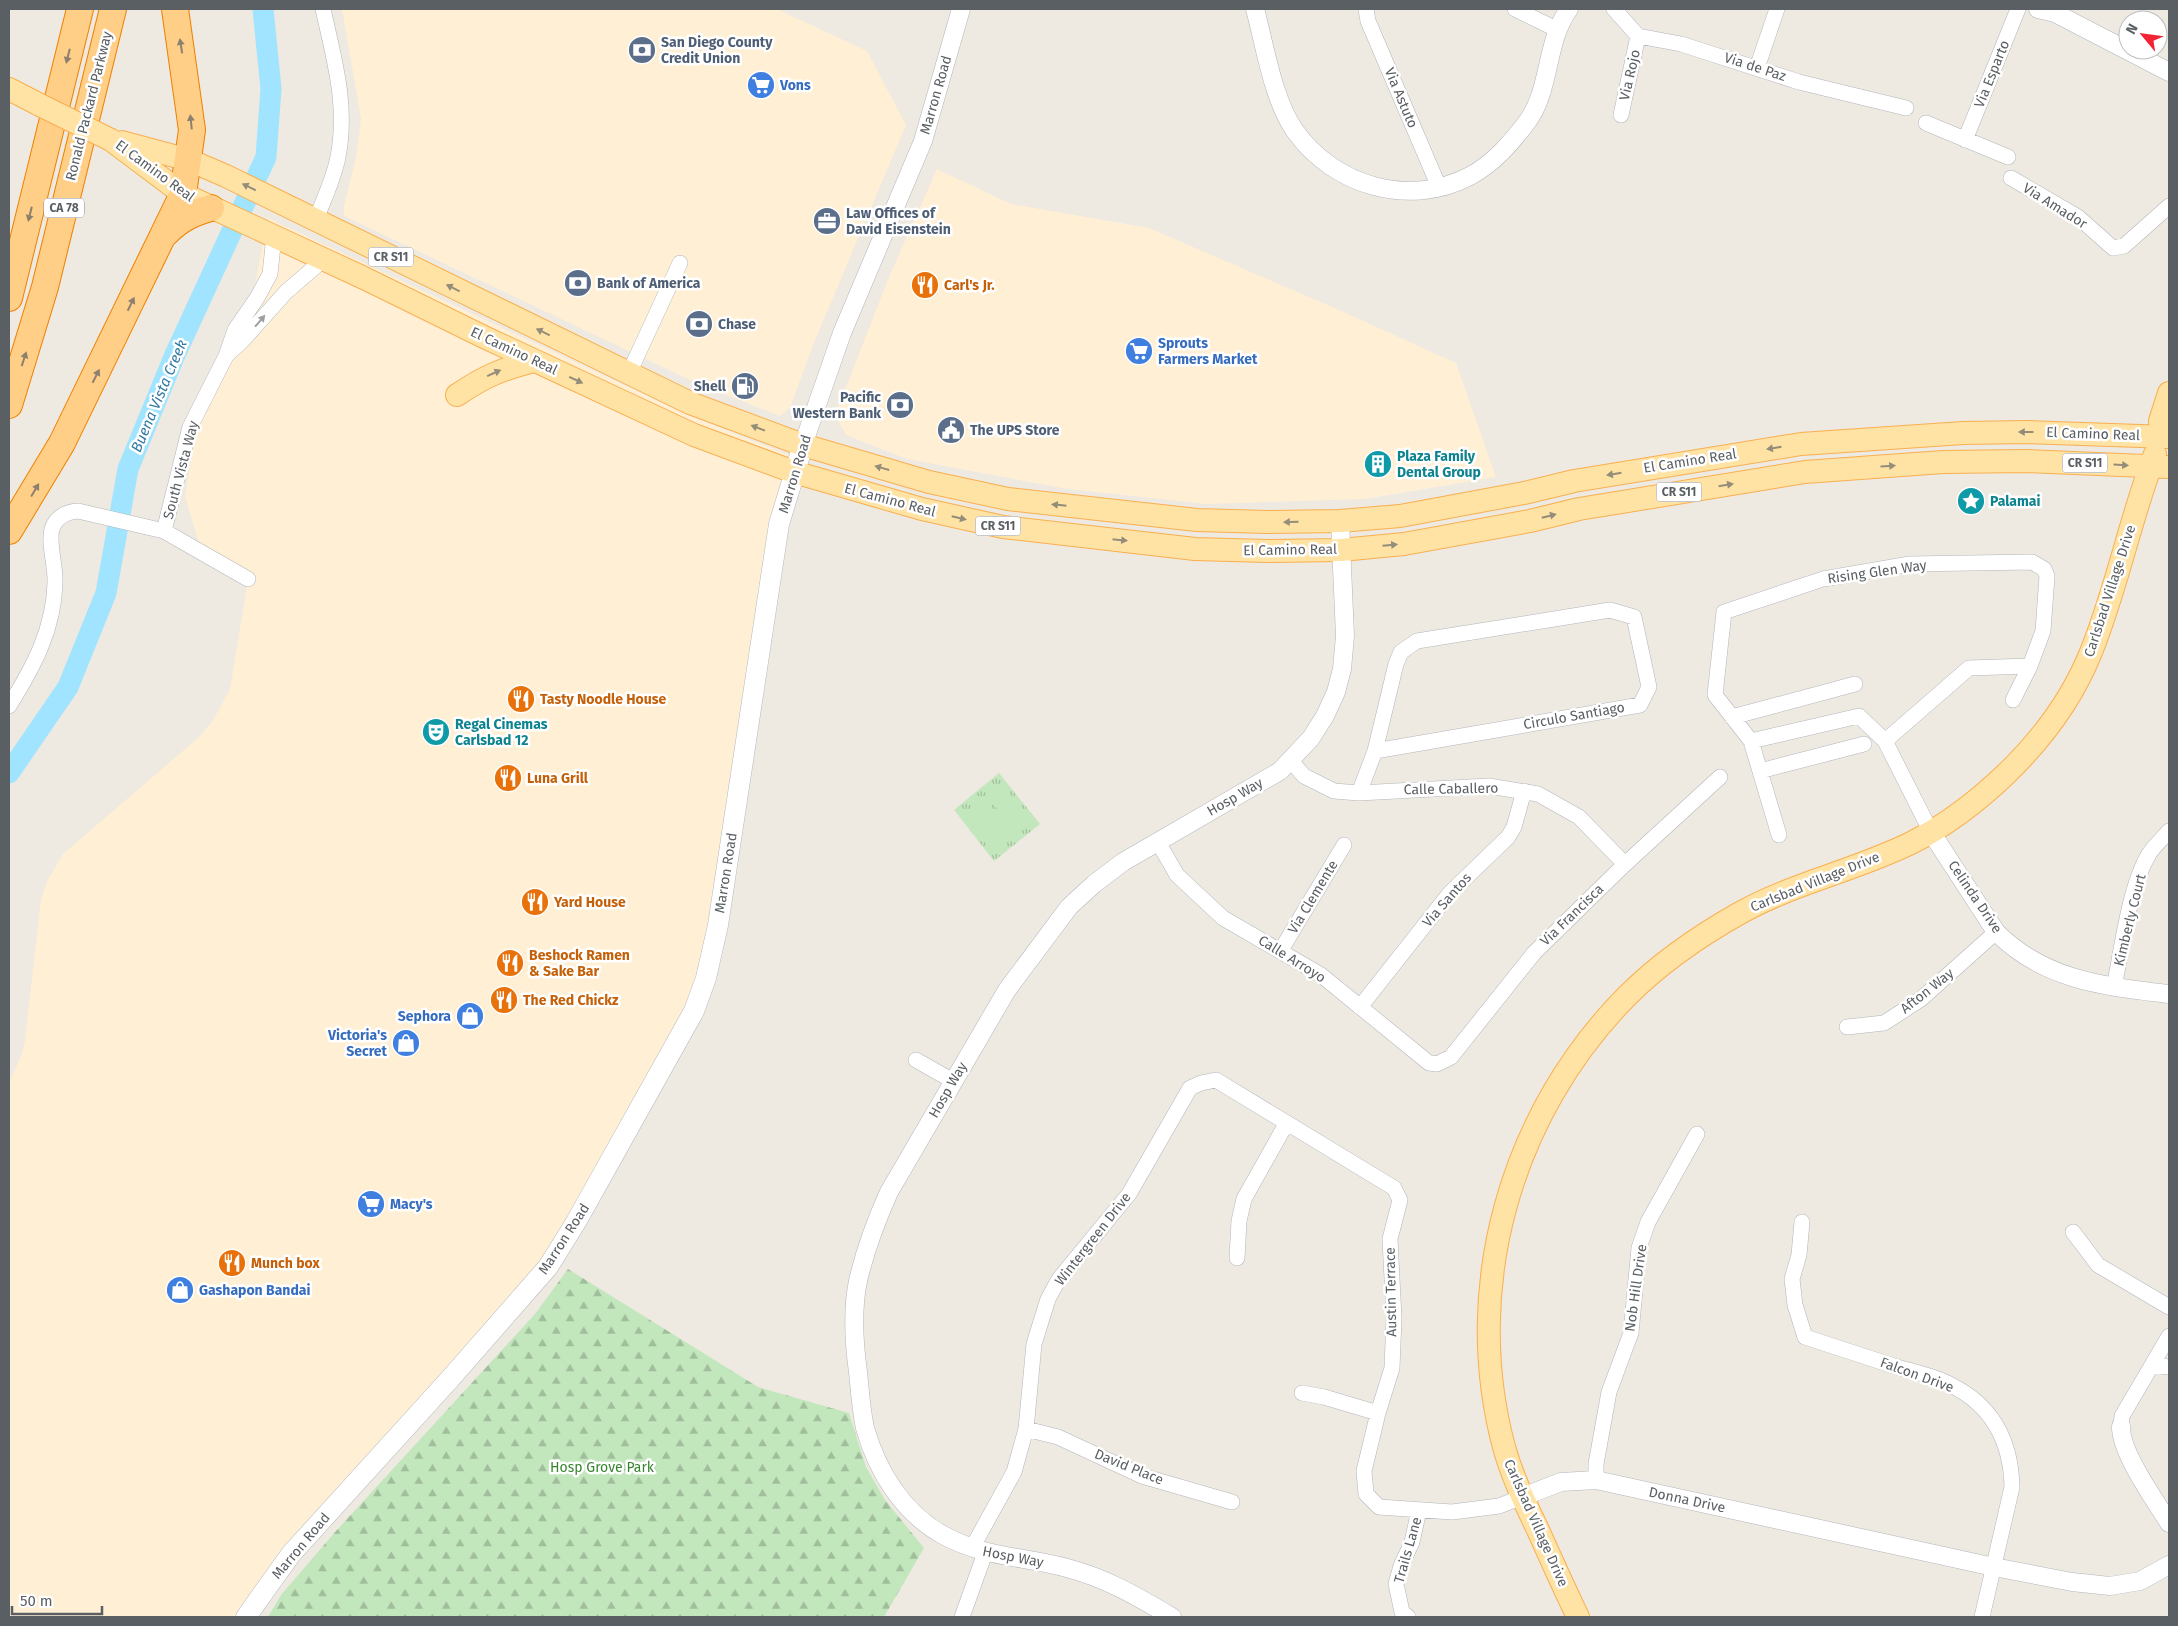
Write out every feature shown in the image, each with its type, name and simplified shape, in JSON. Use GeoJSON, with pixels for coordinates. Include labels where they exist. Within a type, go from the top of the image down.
{"type":"FeatureCollection","features":[{"type":"Feature","properties":{"kind":"highway","name":"CA 78"},"geometry":{"type":"LineString","coordinates":[[9,298],[80,9]]}},
{"type":"Feature","properties":{"kind":"highway","name":"Ronald Packard Parkway"},"geometry":{"type":"LineString","coordinates":[[9,405],[45,287],[113,9]]}},
{"type":"Feature","properties":{"kind":"highway"},"geometry":{"type":"LineString","coordinates":[[9,531],[62,443],[183,194],[192,130],[175,9]]}},
{"type":"Feature","properties":{"kind":"highway"},"geometry":{"type":"LineString","coordinates":[[164,235],[179,221],[194,212],[211,208]]}},
{"type":"Feature","properties":{"kind":"main road","name":"CR S11"},"geometry":{"type":"LineString","coordinates":[[16,93],[112,140]]}},
{"type":"Feature","properties":{"kind":"main road","name":"El Camino Real"},"geometry":{"type":"LineString","coordinates":[[112,140],[189,160],[226,176],[690,403],[803,445],[929,482],[1008,499],[1197,520],[1267,522],[1340,521],[1400,516],[1524,493],[1574,481],[1801,444],[1963,433],[2167,434]]}},
{"type":"Feature","properties":{"kind":"main road","name":"El Camino Real"},"geometry":{"type":"LineString","coordinates":[[112,140],[183,194],[694,435],[794,472],[922,509],[1003,528],[1195,549],[1267,551],[1341,550],[1404,544],[1530,521],[1579,509],[1805,472],[1943,462],[2027,461],[2160,467]]}},
{"type":"Feature","properties":{"kind":"main road"},"geometry":{"type":"LineString","coordinates":[[457,395],[481,379],[501,370],[534,361]]}},
{"type":"Feature","properties":{"kind":"main road","name":"Carlsbad Village Drive"},"geometry":{"type":"LineString","coordinates":[[1578,1617],[1522,1497],[1504,1448],[1495,1404],[1489,1354],[1491,1279],[1497,1239],[1514,1176],[1535,1125],[1562,1076],[1585,1043],[1617,1006],[1646,978],[1683,949],[1722,923],[1758,904],[1910,844],[1963,811],[2009,771],[2054,719],[2069,696],[2091,653],[2160,467],[2167,434],[2160,421],[2169,393]]}},
{"type":"Feature","properties":{"kind":"main road","name":"Marron Road"},"geometry":{"type":"LineString","coordinates":[[246,1617],[291,1554],[449,1380],[548,1267],[576,1222],[694,1011],[706,978],[718,925],[779,524],[803,445]]}},
{"type":"Feature","properties":{"kind":"street"},"geometry":{"type":"LineString","coordinates":[[316,219],[338,158],[342,128],[341,88],[323,9]]}},
{"type":"Feature","properties":{"kind":"street","name":"Marron Road"},"geometry":{"type":"LineString","coordinates":[[803,445],[842,333],[923,141],[961,9]]}},
{"type":"Feature","properties":{"kind":"street"},"geometry":{"type":"LineString","coordinates":[[1256,9],[1284,112],[1295,130],[1323,162],[1348,177],[1380,187],[1415,190],[1452,184],[1483,168],[1505,151],[1529,119],[1544,82],[1551,50],[1558,30],[1569,9]]}},
{"type":"Feature","properties":{"kind":"street","name":"Via Astuto"},"geometry":{"type":"LineString","coordinates":[[1366,9],[1368,21],[1439,187]]}},
{"type":"Feature","properties":{"kind":"street"},"geometry":{"type":"LineString","coordinates":[[1515,9],[1558,30]]}},
{"type":"Feature","properties":{"kind":"street"},"geometry":{"type":"LineString","coordinates":[[1614,9],[1638,36]]}},
{"type":"Feature","properties":{"kind":"street"},"geometry":{"type":"LineString","coordinates":[[1757,68],[1777,9]]}},
{"type":"Feature","properties":{"kind":"street","name":"Via Esparto"},"geometry":{"type":"LineString","coordinates":[[1965,140],[2018,9]]}},
{"type":"Feature","properties":{"kind":"street"},"geometry":{"type":"LineString","coordinates":[[2044,10],[2055,13],[2169,72]]}},
{"type":"Feature","properties":{"kind":"street","name":"Via de Paz"},"geometry":{"type":"LineString","coordinates":[[1638,36],[1680,44],[1799,82],[1906,108]]}},
{"type":"Feature","properties":{"kind":"street","name":"Via Rojo"},"geometry":{"type":"LineString","coordinates":[[1621,115],[1638,36]]}},
{"type":"Feature","properties":{"kind":"street"},"geometry":{"type":"LineString","coordinates":[[1926,123],[2008,157]]}},
{"type":"Feature","properties":{"kind":"street","name":"Via Amador"},"geometry":{"type":"LineString","coordinates":[[2011,178],[2078,217],[2113,248],[2124,246],[2169,206]]}},
{"type":"Feature","properties":{"kind":"street","name":"South Vista Way"},"geometry":{"type":"LineString","coordinates":[[164,532],[190,427],[226,356],[235,330],[257,298],[270,274],[265,232]]}},
{"type":"Feature","properties":{"kind":"street","name":"South Vista Way"},"geometry":{"type":"LineString","coordinates":[[226,356],[286,292],[324,259]]}},
{"type":"Feature","properties":{"kind":"street"},"geometry":{"type":"LineString","coordinates":[[629,373],[680,262]]}},
{"type":"Feature","properties":{"kind":"street","name":"South Vista Way"},"geometry":{"type":"LineString","coordinates":[[9,706],[27,677],[44,640],[55,598],[56,569],[51,541],[52,529],[66,512],[78,510],[164,532],[248,579]]}},
{"type":"Feature","properties":{"kind":"street","name":"Hosp Way"},"geometry":{"type":"LineString","coordinates":[[1172,1617],[1104,1579],[1066,1568],[978,1550],[942,1534],[908,1508],[883,1474],[873,1452],[865,1426],[854,1340],[858,1283],[873,1227],[889,1192],[1007,990],[1069,907],[1094,884],[1116,868],[1280,771],[1311,738],[1325,716],[1336,692],[1342,669],[1345,636],[1340,521]]}},
{"type":"Feature","properties":{"kind":"street","name":"Rising Glen Way"},"geometry":{"type":"LineString","coordinates":[[1779,835],[1752,741],[1715,695],[1724,612],[1823,579],[1910,564],[2032,562],[2044,570],[2047,576],[2043,632],[2030,666],[2013,700]]}},
{"type":"Feature","properties":{"kind":"street","name":"Circulo Santiago"},"geometry":{"type":"LineString","coordinates":[[1610,610],[1634,617],[1649,687],[1640,704],[1375,751],[1396,664],[1401,652],[1417,641],[1610,610]]}},
{"type":"Feature","properties":{"kind":"street"},"geometry":{"type":"LineString","coordinates":[[1885,741],[1969,668],[2030,666]]}},
{"type":"Feature","properties":{"kind":"street"},"geometry":{"type":"LineString","coordinates":[[1732,717],[1855,684]]}},
{"type":"Feature","properties":{"kind":"street"},"geometry":{"type":"LineString","coordinates":[[1752,741],[1859,716],[1885,741],[1931,832]]}},
{"type":"Feature","properties":{"kind":"street"},"geometry":{"type":"LineString","coordinates":[[1760,770],[1864,744]]}},
{"type":"Feature","properties":{"kind":"street"},"geometry":{"type":"LineString","coordinates":[[1359,793],[1375,751]]}},
{"type":"Feature","properties":{"kind":"street","name":"Calle Caballero"},"geometry":{"type":"LineString","coordinates":[[1291,761],[1304,776],[1334,791],[1359,793],[1488,786],[1524,790],[1538,794],[1579,817],[1620,858],[1623,866]]}},
{"type":"Feature","properties":{"kind":"street","name":"Via Francisca"},"geometry":{"type":"LineString","coordinates":[[1437,1064],[1451,1057],[1534,953],[1623,866],[1720,777]]}},
{"type":"Feature","properties":{"kind":"street","name":"Via Santos"},"geometry":{"type":"LineString","coordinates":[[1360,1007],[1450,893],[1508,837],[1514,827],[1524,790]]}},
{"type":"Feature","properties":{"kind":"street","name":"Kimberly Court"},"geometry":{"type":"LineString","coordinates":[[2114,987],[2134,893],[2141,871],[2150,853],[2169,831]]}},
{"type":"Feature","properties":{"kind":"street","name":"Celinda Drive"},"geometry":{"type":"LineString","coordinates":[[1931,832],[1996,932],[2004,940],[2047,969],[2077,980],[2169,994]]}},
{"type":"Feature","properties":{"kind":"street","name":"Calle Arroyo"},"geometry":{"type":"LineString","coordinates":[[1158,842],[1177,875],[1224,918],[1322,975],[1429,1063],[1437,1064]]}},
{"type":"Feature","properties":{"kind":"street","name":"Via Clemente"},"geometry":{"type":"LineString","coordinates":[[1281,950],[1344,845]]}},
{"type":"Feature","properties":{"kind":"street","name":"Afton Way"},"geometry":{"type":"LineString","coordinates":[[1847,1027],[1884,1023],[1921,999],[1996,932]]}},
{"type":"Feature","properties":{"kind":"street"},"geometry":{"type":"LineString","coordinates":[[916,1060],[953,1081]]}},
{"type":"Feature","properties":{"kind":"street","name":"Wintergreen Drive"},"geometry":{"type":"LineString","coordinates":[[962,1617],[978,1550],[1014,1472],[1026,1429],[1034,1344],[1048,1299],[1059,1279],[1129,1194],[1190,1088],[1201,1083],[1216,1080],[1328,1149]]}},
{"type":"Feature","properties":{"kind":"street"},"geometry":{"type":"LineString","coordinates":[[1237,1258],[1239,1221],[1244,1199],[1286,1124]]}},
{"type":"Feature","properties":{"kind":"street","name":"Nob Hill Drive"},"geometry":{"type":"LineString","coordinates":[[1596,1480],[1596,1464],[1609,1392],[1631,1333],[1639,1248],[1648,1222],[1697,1134]]}},
{"type":"Feature","properties":{"kind":"street","name":"Austin Terrace"},"geometry":{"type":"LineString","coordinates":[[1328,1149],[1394,1188],[1400,1200],[1390,1239],[1394,1318],[1392,1368],[1378,1413]]}},
{"type":"Feature","properties":{"kind":"street","name":"Falcon Drive"},"geometry":{"type":"LineString","coordinates":[[1802,1222],[1799,1255],[1792,1279],[1795,1305],[1806,1337],[1951,1384],[1978,1402],[1990,1414],[2006,1442],[2012,1470],[2012,1487],[1982,1617]]}},
{"type":"Feature","properties":{"kind":"street"},"geometry":{"type":"LineString","coordinates":[[2073,1232],[2098,1265],[2169,1307]]}},
{"type":"Feature","properties":{"kind":"street"},"geometry":{"type":"LineString","coordinates":[[2169,1336],[2122,1416],[2120,1434],[2125,1448],[2169,1523]]}},
{"type":"Feature","properties":{"kind":"street"},"geometry":{"type":"LineString","coordinates":[[2152,1366],[2169,1367]]}},
{"type":"Feature","properties":{"kind":"street"},"geometry":{"type":"LineString","coordinates":[[1302,1393],[1324,1396],[1378,1413]]}},
{"type":"Feature","properties":{"kind":"street","name":"Donna Drive"},"geometry":{"type":"LineString","coordinates":[[1378,1413],[1364,1471],[1366,1494],[1379,1507],[1452,1512],[1499,1506],[1561,1482],[1596,1480],[1994,1567],[2072,1582],[2110,1586],[2140,1581],[2169,1565]]}},
{"type":"Feature","properties":{"kind":"street","name":"David Place"},"geometry":{"type":"LineString","coordinates":[[1026,1429],[1058,1437],[1142,1476],[1232,1502]]}},
{"type":"Feature","properties":{"kind":"street","name":"Trails Lane"},"geometry":{"type":"LineString","coordinates":[[1408,1617],[1402,1612],[1396,1584],[1401,1566],[1412,1542],[1420,1510]]}},
{"type":"Feature","properties":{"kind":"shaded area"},"geometry":{"type":"Polygon","coordinates":[[[342,9],[777,9],[867,51],[906,125],[813,345],[790,408],[780,416],[696,383],[344,216],[344,206],[356,157],[361,119],[342,9]]]}},
{"type":"Feature","properties":{"kind":"shaded area"},"geometry":{"type":"Polygon","coordinates":[[[937,169],[1011,204],[1149,228],[1337,309],[1456,363],[1496,477],[1365,499],[1206,504],[1067,489],[907,459],[846,435],[835,415],[889,277],[937,169]]]}},
{"type":"Feature","properties":{"kind":"shaded area"},"geometry":{"type":"Polygon","coordinates":[[[268,218],[688,415],[799,459],[709,970],[577,1223],[246,1617],[9,1617],[9,1083],[21,1056],[25,1040],[41,899],[47,881],[63,854],[199,737],[212,722],[230,689],[248,580],[202,554],[185,496],[197,424],[255,285],[268,218]]]}},
{"type":"Feature","properties":{"kind":"green space"},"geometry":{"type":"Polygon","coordinates":[[[999,773],[1040,824],[994,861],[954,810],[999,773]]]}},
{"type":"Feature","properties":{"kind":"green space"},"geometry":{"type":"Polygon","coordinates":[[[1003,786],[1031,819],[1016,831],[988,798],[1003,786]]]}},
{"type":"Feature","properties":{"kind":"green space"},"geometry":{"type":"Polygon","coordinates":[[[980,805],[1007,837],[993,850],[965,817],[980,805]]]}},
{"type":"Feature","properties":{"kind":"green space","name":"Hosp Grove Park"},"geometry":{"type":"Polygon","coordinates":[[[568,1269],[758,1387],[849,1413],[866,1467],[885,1500],[924,1548],[884,1617],[268,1617],[281,1595],[336,1531],[535,1314],[568,1269]]]}},
{"type":"Feature","properties":{"kind":"waterway","name":"Buena Vista Creek"},"geometry":{"type":"LineString","coordinates":[[9,773],[68,687],[106,593],[128,469],[174,357],[266,157],[271,89],[263,9]]}},
{"type":"Feature","properties":{"kind":"place","name":"San Diego County Credit Union"},"geometry":{"type":"Point","coordinates":[642,50]}},
{"type":"Feature","properties":{"kind":"place","name":"Vons"},"geometry":{"type":"Point","coordinates":[761,85]}},
{"type":"Feature","properties":{"kind":"place","name":"Law Offices of David Eisenstein"},"geometry":{"type":"Point","coordinates":[827,221]}},
{"type":"Feature","properties":{"kind":"place","name":"Bank of America"},"geometry":{"type":"Point","coordinates":[578,283]}},
{"type":"Feature","properties":{"kind":"place","name":"Carl's Jr."},"geometry":{"type":"Point","coordinates":[925,285]}},
{"type":"Feature","properties":{"kind":"place","name":"Chase"},"geometry":{"type":"Point","coordinates":[699,324]}},
{"type":"Feature","properties":{"kind":"place","name":"Sprouts Farmers Market"},"geometry":{"type":"Point","coordinates":[1139,351]}},
{"type":"Feature","properties":{"kind":"place","name":"Shell"},"geometry":{"type":"Point","coordinates":[745,386]}},
{"type":"Feature","properties":{"kind":"place","name":"Pacific Western Bank"},"geometry":{"type":"Point","coordinates":[900,405]}},
{"type":"Feature","properties":{"kind":"place","name":"The UPS Store"},"geometry":{"type":"Point","coordinates":[951,430]}},
{"type":"Feature","properties":{"kind":"place","name":"Plaza Family Dental Group"},"geometry":{"type":"Point","coordinates":[1378,464]}},
{"type":"Feature","properties":{"kind":"place","name":"Palamai"},"geometry":{"type":"Point","coordinates":[1971,501]}},
{"type":"Feature","properties":{"kind":"place","name":"Tasty Noodle House"},"geometry":{"type":"Point","coordinates":[521,699]}},
{"type":"Feature","properties":{"kind":"place","name":"Regal Cinemas Carlsbad 12"},"geometry":{"type":"Point","coordinates":[436,732]}},
{"type":"Feature","properties":{"kind":"place","name":"Luna Grill"},"geometry":{"type":"Point","coordinates":[508,778]}},
{"type":"Feature","properties":{"kind":"place","name":"Yard House"},"geometry":{"type":"Point","coordinates":[535,902]}},
{"type":"Feature","properties":{"kind":"place","name":"Beshock Ramen & Sake Bar"},"geometry":{"type":"Point","coordinates":[510,963]}},
{"type":"Feature","properties":{"kind":"place","name":"The Red Chickz"},"geometry":{"type":"Point","coordinates":[504,1000]}},
{"type":"Feature","properties":{"kind":"place","name":"Sephora"},"geometry":{"type":"Point","coordinates":[470,1016]}},
{"type":"Feature","properties":{"kind":"place","name":"Victoria's Secret"},"geometry":{"type":"Point","coordinates":[406,1043]}},
{"type":"Feature","properties":{"kind":"place","name":"Macy's"},"geometry":{"type":"Point","coordinates":[371,1204]}},
{"type":"Feature","properties":{"kind":"place","name":"Munch box"},"geometry":{"type":"Point","coordinates":[232,1263]}},
{"type":"Feature","properties":{"kind":"place","name":"Gashapon Bandai"},"geometry":{"type":"Point","coordinates":[180,1290]}}]}
